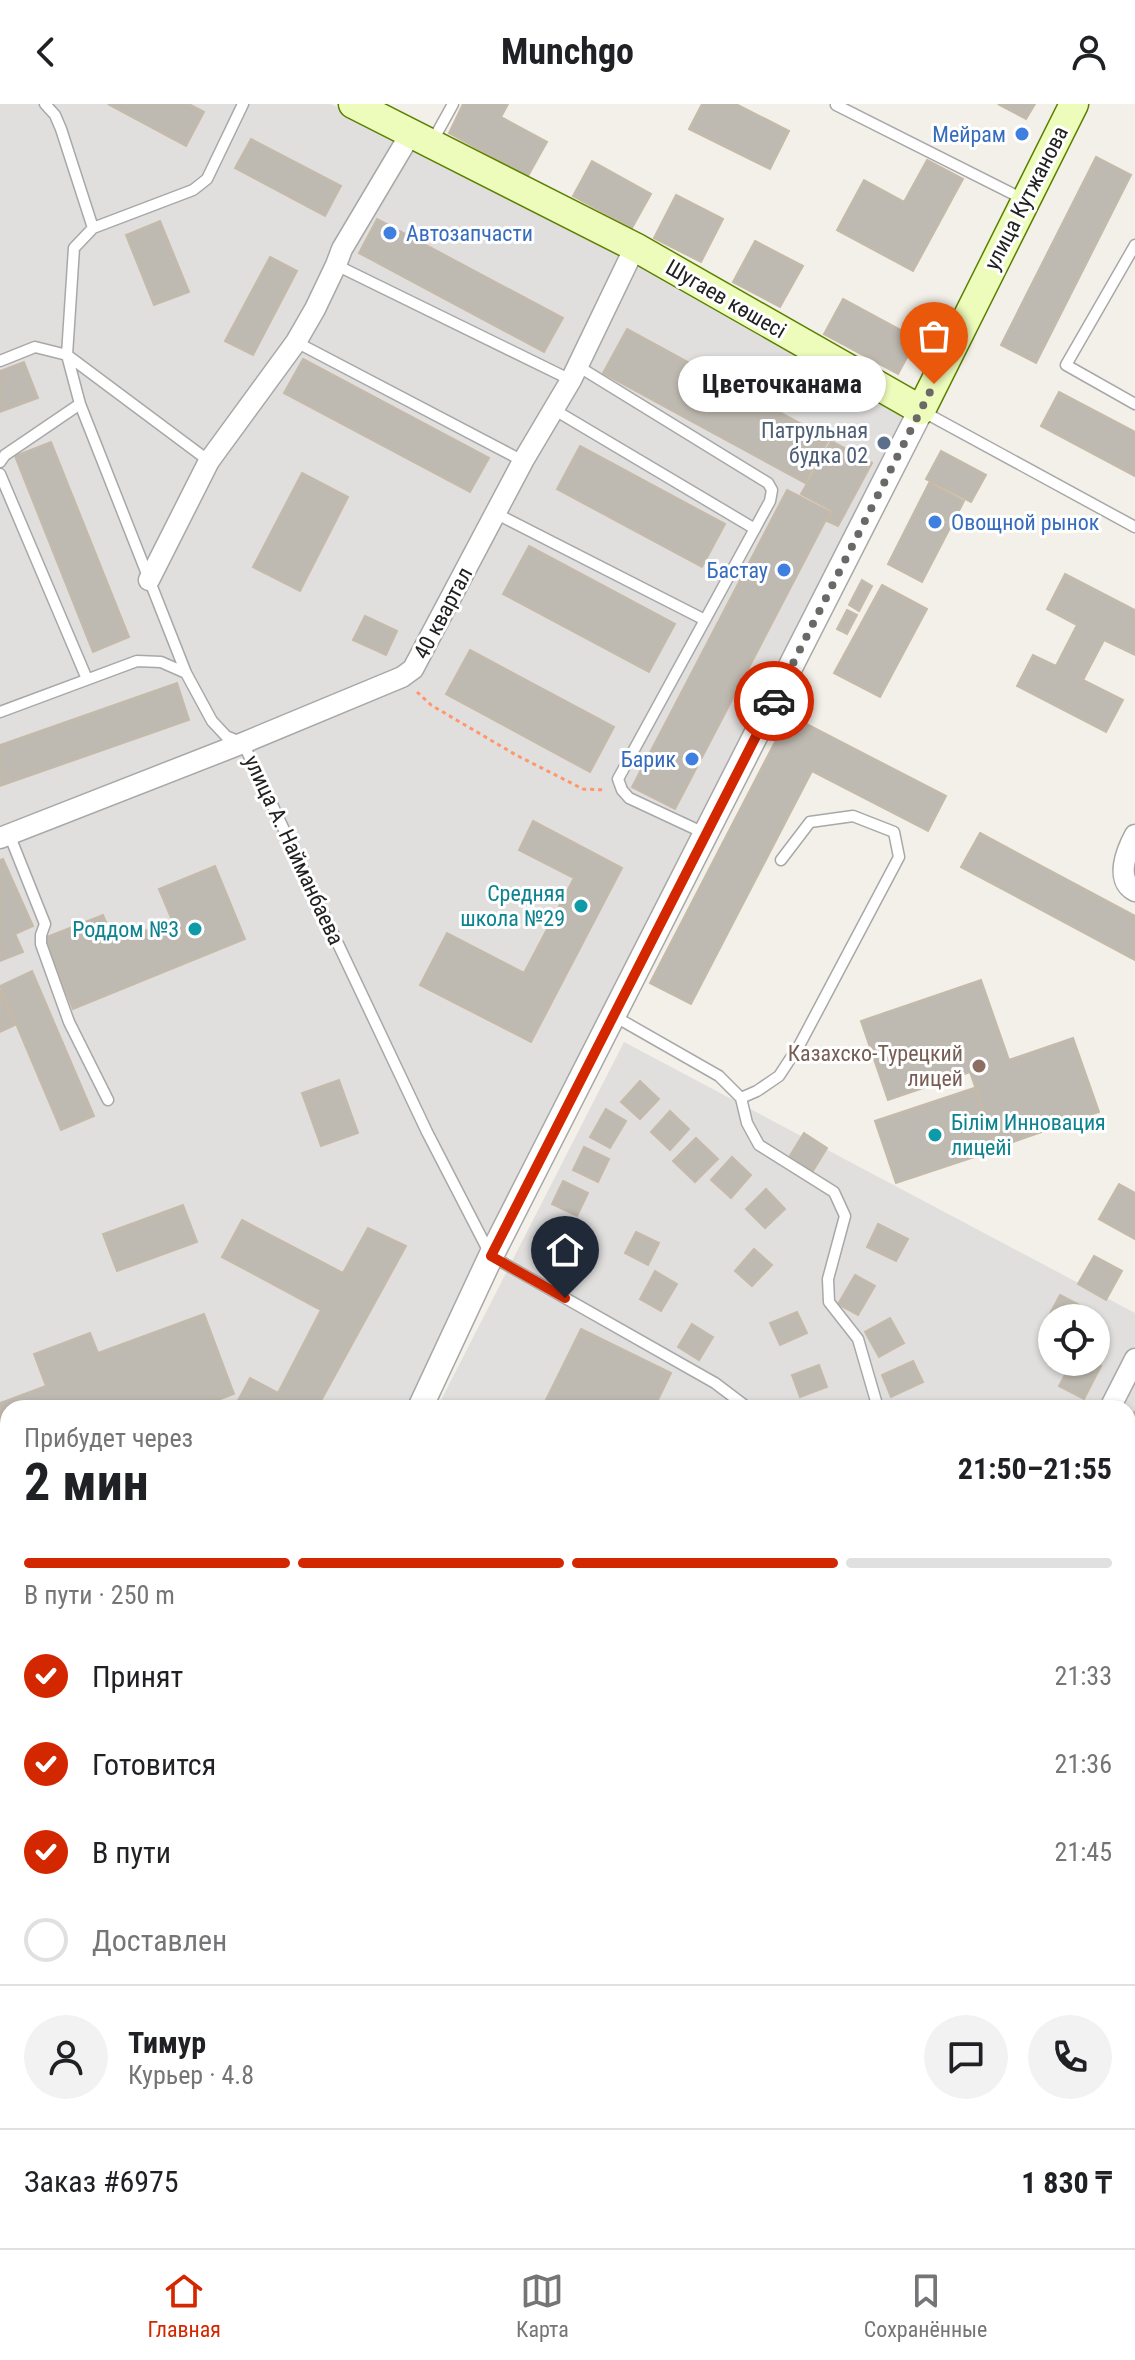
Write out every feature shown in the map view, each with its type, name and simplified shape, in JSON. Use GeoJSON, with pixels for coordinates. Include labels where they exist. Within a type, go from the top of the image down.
{"type":"FeatureCollection","features":[{"type":"Feature","properties":{"kind":"main road","name":"Шугаев көшесі"},"geometry":{"type":"LineString","coordinates":[[353,104],[635,247],[921,410]]}},
{"type":"Feature","properties":{"kind":"main road","name":"улица Кутжанова"},"geometry":{"type":"LineString","coordinates":[[921,410],[1074,104]]}},
{"type":"Feature","properties":{"kind":"street"},"geometry":{"type":"LineString","coordinates":[[149,580],[209,461],[296,342],[342,249],[421,138]]}},
{"type":"Feature","properties":{"kind":"street","name":"40 квартал"},"geometry":{"type":"LineString","coordinates":[[5,836],[243,743],[402,677],[413,669],[573,372],[635,247]]}},
{"type":"Feature","properties":{"kind":"street","name":"улица Кутжанова"},"geometry":{"type":"LineString","coordinates":[[424,1400],[491,1256],[921,410]]}},
{"type":"Feature","properties":{"kind":"street"},"geometry":{"type":"LineString","coordinates":[[1135,835],[1126,852],[1124,878],[1129,888],[1135,891]]}},
{"type":"Feature","properties":{"kind":"street"},"geometry":{"type":"LineString","coordinates":[[1114,1400],[1135,1359]]}},
{"type":"Feature","properties":{"kind":"lane"},"geometry":{"type":"LineString","coordinates":[[45,104],[55,115],[61,129],[93,228],[193,190],[207,179],[243,104]]}},
{"type":"Feature","properties":{"kind":"lane"},"geometry":{"type":"LineString","coordinates":[[421,138],[453,104]]}},
{"type":"Feature","properties":{"kind":"lane"},"geometry":{"type":"LineString","coordinates":[[836,105],[1024,200]]}},
{"type":"Feature","properties":{"kind":"lane","name":"улица А. Найманбаева"},"geometry":{"type":"LineString","coordinates":[[93,228],[74,248],[67,355],[80,404],[186,673],[212,721],[226,736],[243,743],[427,1132],[491,1256]]}},
{"type":"Feature","properties":{"kind":"lane"},"geometry":{"type":"LineString","coordinates":[[1135,245],[1066,365],[1135,404]]}},
{"type":"Feature","properties":{"kind":"lane"},"geometry":{"type":"LineString","coordinates":[[336,265],[573,372],[768,483],[772,490],[770,501],[618,779],[629,798],[706,834]]}},
{"type":"Feature","properties":{"kind":"lane"},"geometry":{"type":"LineString","coordinates":[[296,342],[523,461]]}},
{"type":"Feature","properties":{"kind":"lane"},"geometry":{"type":"LineString","coordinates":[[0,361],[35,347],[67,355],[209,461]]}},
{"type":"Feature","properties":{"kind":"lane"},"geometry":{"type":"LineString","coordinates":[[0,462],[5,455],[80,404]]}},
{"type":"Feature","properties":{"kind":"lane"},"geometry":{"type":"LineString","coordinates":[[553,409],[755,529]]}},
{"type":"Feature","properties":{"kind":"lane","name":"Шугаев көшесі"},"geometry":{"type":"LineString","coordinates":[[921,410],[1135,527]]}},
{"type":"Feature","properties":{"kind":"lane"},"geometry":{"type":"LineString","coordinates":[[0,474],[87,679]]}},
{"type":"Feature","properties":{"kind":"lane"},"geometry":{"type":"LineString","coordinates":[[495,513],[705,620]]}},
{"type":"Feature","properties":{"kind":"lane"},"geometry":{"type":"LineString","coordinates":[[0,712],[137,661],[161,662],[186,673]]}},
{"type":"Feature","properties":{"kind":"lane"},"geometry":{"type":"LineString","coordinates":[[741,1098],[779,1076],[800,1044],[899,857],[894,832],[853,816],[810,822],[781,860]]}},
{"type":"Feature","properties":{"kind":"lane"},"geometry":{"type":"LineString","coordinates":[[5,836],[45,924],[41,944],[69,1022],[108,1100]]}},
{"type":"Feature","properties":{"kind":"lane"},"geometry":{"type":"LineString","coordinates":[[614,1016],[719,1076],[741,1098],[747,1123],[759,1145],[834,1192],[845,1216],[828,1279],[829,1302],[858,1339],[876,1400]]}},
{"type":"Feature","properties":{"kind":"lane"},"geometry":{"type":"LineString","coordinates":[[491,1256],[715,1383],[737,1400]]}},
{"type":"Feature","properties":{"kind":"path"},"geometry":{"type":"LineString","coordinates":[[402,677],[431,705],[516,755],[583,789],[622,790]]}},
{"type":"Feature","properties":{"kind":"shaded area"},"geometry":{"type":"Polygon","coordinates":[[[0,104],[331,104],[921,410],[424,1400],[0,1400],[0,104]]]}},
{"type":"Feature","properties":{"kind":"shaded area"},"geometry":{"type":"Polygon","coordinates":[[[624,1042],[1135,1313],[1135,1400],[441,1400],[624,1042]]]}},
{"type":"Feature","properties":{"kind":"building"},"geometry":{"type":"Polygon","coordinates":[[[108,104],[189,104],[204,112],[186,146],[108,104]]]}},
{"type":"Feature","properties":{"kind":"building"},"geometry":{"type":"Polygon","coordinates":[[[463,104],[508,104],[501,117],[547,142],[528,176],[449,133],[463,104]]]}},
{"type":"Feature","properties":{"kind":"building"},"geometry":{"type":"Polygon","coordinates":[[[702,104],[736,104],[789,131],[770,169],[689,129],[702,104]]]}},
{"type":"Feature","properties":{"kind":"building"},"geometry":{"type":"Polygon","coordinates":[[[998,104],[1035,104],[1026,119],[998,104]]]}},
{"type":"Feature","properties":{"kind":"building"},"geometry":{"type":"Polygon","coordinates":[[[251,139],[341,186],[325,216],[235,168],[251,139]]]}},
{"type":"Feature","properties":{"kind":"building"},"geometry":{"type":"Polygon","coordinates":[[[1096,157],[1131,175],[1036,363],[1001,345],[1096,157]]]}},
{"type":"Feature","properties":{"kind":"building"},"geometry":{"type":"Polygon","coordinates":[[[927,160],[963,179],[913,271],[837,230],[864,180],[904,202],[927,160]]]}},
{"type":"Feature","properties":{"kind":"building"},"geometry":{"type":"Polygon","coordinates":[[[592,161],[651,194],[632,228],[573,196],[592,161]]]}},
{"type":"Feature","properties":{"kind":"building"},"geometry":{"type":"Polygon","coordinates":[[[676,195],[723,219],[701,262],[654,238],[676,195]]]}},
{"type":"Feature","properties":{"kind":"building"},"geometry":{"type":"Polygon","coordinates":[[[377,219],[563,318],[544,352],[359,253],[377,219]]]}},
{"type":"Feature","properties":{"kind":"building"},"geometry":{"type":"Polygon","coordinates":[[[160,221],[189,292],[154,305],[126,235],[160,221]]]}},
{"type":"Feature","properties":{"kind":"building"},"geometry":{"type":"Polygon","coordinates":[[[755,241],[803,266],[780,307],[733,282],[755,241]]]}},
{"type":"Feature","properties":{"kind":"building"},"geometry":{"type":"Polygon","coordinates":[[[270,257],[297,271],[253,355],[225,341],[270,257]]]}},
{"type":"Feature","properties":{"kind":"building"},"geometry":{"type":"Polygon","coordinates":[[[843,299],[917,339],[898,374],[824,334],[843,299]]]}},
{"type":"Feature","properties":{"kind":"building"},"geometry":{"type":"Polygon","coordinates":[[[627,329],[829,439],[805,483],[603,373],[627,329]]]}},
{"type":"Feature","properties":{"kind":"building"},"geometry":{"type":"Polygon","coordinates":[[[303,359],[489,458],[470,492],[284,393],[303,359]]]}},
{"type":"Feature","properties":{"kind":"building"},"geometry":{"type":"Polygon","coordinates":[[[24,362],[38,398],[0,412],[0,371],[24,362]]]}},
{"type":"Feature","properties":{"kind":"building"},"geometry":{"type":"Polygon","coordinates":[[[1059,392],[1135,432],[1135,476],[1041,426],[1059,392]]]}},
{"type":"Feature","properties":{"kind":"building"},"geometry":{"type":"Polygon","coordinates":[[[831,441],[872,463],[838,526],[827,521],[833,511],[801,494],[831,441]]]}},
{"type":"Feature","properties":{"kind":"building"},"geometry":{"type":"Polygon","coordinates":[[[51,442],[129,637],[93,652],[15,456],[51,442]]]}},
{"type":"Feature","properties":{"kind":"building"},"geometry":{"type":"Polygon","coordinates":[[[580,446],[725,524],[702,567],[557,489],[580,446]]]}},
{"type":"Feature","properties":{"kind":"building"},"geometry":{"type":"Polygon","coordinates":[[[941,451],[986,475],[971,502],[926,479],[941,451]]]}},
{"type":"Feature","properties":{"kind":"building"},"geometry":{"type":"Polygon","coordinates":[[[302,473],[348,497],[300,591],[253,567],[302,473]]]}},
{"type":"Feature","properties":{"kind":"building"},"geometry":{"type":"Polygon","coordinates":[[[929,483],[964,501],[922,582],[888,564],[929,483]]]}},
{"type":"Feature","properties":{"kind":"building"},"geometry":{"type":"Polygon","coordinates":[[[787,490],[830,512],[675,809],[632,787],[787,490]]]}},
{"type":"Feature","properties":{"kind":"building"},"geometry":{"type":"Polygon","coordinates":[[[529,546],[675,624],[649,672],[503,594],[529,546]]]}},
{"type":"Feature","properties":{"kind":"building"},"geometry":{"type":"Polygon","coordinates":[[[1065,574],[1135,610],[1135,655],[1104,640],[1083,680],[1123,700],[1106,732],[1017,686],[1033,655],[1056,666],[1077,625],[1047,609],[1065,574]]]}},
{"type":"Feature","properties":{"kind":"building"},"geometry":{"type":"Polygon","coordinates":[[[862,580],[872,586],[859,611],[849,605],[862,580]]]}},
{"type":"Feature","properties":{"kind":"building"},"geometry":{"type":"Polygon","coordinates":[[[882,585],[927,609],[880,697],[834,673],[882,585]]]}},
{"type":"Feature","properties":{"kind":"building"},"geometry":{"type":"Polygon","coordinates":[[[847,610],[857,615],[847,634],[837,629],[847,610]]]}},
{"type":"Feature","properties":{"kind":"building"},"geometry":{"type":"Polygon","coordinates":[[[365,616],[397,631],[386,655],[353,640],[365,616]]]}},
{"type":"Feature","properties":{"kind":"building"},"geometry":{"type":"Polygon","coordinates":[[[470,650],[614,727],[590,772],[446,694],[470,650]]]}},
{"type":"Feature","properties":{"kind":"building"},"geometry":{"type":"Polygon","coordinates":[[[177,683],[189,720],[0,786],[0,745],[177,683]]]}},
{"type":"Feature","properties":{"kind":"building"},"geometry":{"type":"Polygon","coordinates":[[[789,715],[946,796],[928,831],[812,771],[691,1004],[650,983],[789,715]]]}},
{"type":"Feature","properties":{"kind":"building","name":"Средняя школа №29"},"geometry":{"type":"Polygon","coordinates":[[[533,821],[622,868],[531,1042],[420,985],[447,933],[524,973],[574,878],[519,850],[533,821]]]}},
{"type":"Feature","properties":{"kind":"building"},"geometry":{"type":"Polygon","coordinates":[[[980,833],[1135,916],[1135,960],[961,867],[980,833]]]}},
{"type":"Feature","properties":{"kind":"building"},"geometry":{"type":"Polygon","coordinates":[[[3,859],[33,926],[15,934],[23,952],[0,961],[0,860],[3,859]]]}},
{"type":"Feature","properties":{"kind":"building","name":"Роддом №3"},"geometry":{"type":"Polygon","coordinates":[[[215,866],[245,939],[73,1009],[44,938],[103,915],[115,943],[172,920],[159,889],[215,866]]]}},
{"type":"Feature","properties":{"kind":"building"},"geometry":{"type":"Polygon","coordinates":[[[32,971],[94,1116],[61,1130],[0,986],[32,971]]]}},
{"type":"Feature","properties":{"kind":"building","name":"Казахско-Турецкий лицей"},"geometry":{"type":"Polygon","coordinates":[[[981,980],[1009,1060],[1073,1038],[1099,1112],[996,1148],[970,1072],[888,1100],[861,1021],[981,980]]]}},
{"type":"Feature","properties":{"kind":"building"},"geometry":{"type":"Polygon","coordinates":[[[0,990],[15,1025],[0,1032],[0,990]]]}},
{"type":"Feature","properties":{"kind":"building"},"geometry":{"type":"Polygon","coordinates":[[[339,1080],[358,1133],[321,1146],[302,1093],[339,1080]]]}},
{"type":"Feature","properties":{"kind":"building"},"geometry":{"type":"Polygon","coordinates":[[[640,1081],[659,1099],[640,1119],[621,1102],[640,1081]]]}},
{"type":"Feature","properties":{"kind":"building","name":"Білім Инновация лицейі"},"geometry":{"type":"Polygon","coordinates":[[[974,1088],[995,1150],[896,1183],[875,1121],[974,1088]]]}},
{"type":"Feature","properties":{"kind":"building"},"geometry":{"type":"Polygon","coordinates":[[[606,1109],[626,1121],[610,1148],[590,1137],[606,1109]]]}},
{"type":"Feature","properties":{"kind":"building"},"geometry":{"type":"Polygon","coordinates":[[[670,1111],[689,1129],[670,1150],[651,1132],[670,1111]]]}},
{"type":"Feature","properties":{"kind":"building"},"geometry":{"type":"Polygon","coordinates":[[[804,1133],[827,1148],[811,1174],[788,1159],[804,1133]]]}},
{"type":"Feature","properties":{"kind":"building"},"geometry":{"type":"Polygon","coordinates":[[[696,1138],[718,1159],[695,1182],[673,1161],[696,1138]]]}},
{"type":"Feature","properties":{"kind":"building"},"geometry":{"type":"Polygon","coordinates":[[[584,1147],[609,1159],[598,1182],[573,1170],[584,1147]]]}},
{"type":"Feature","properties":{"kind":"building"},"geometry":{"type":"Polygon","coordinates":[[[732,1157],[751,1175],[731,1198],[711,1180],[732,1157]]]}},
{"type":"Feature","properties":{"kind":"building"},"geometry":{"type":"Polygon","coordinates":[[[563,1181],[588,1193],[577,1216],[552,1204],[563,1181]]]}},
{"type":"Feature","properties":{"kind":"building"},"geometry":{"type":"Polygon","coordinates":[[[1119,1184],[1135,1193],[1135,1239],[1099,1219],[1119,1184]]]}},
{"type":"Feature","properties":{"kind":"building"},"geometry":{"type":"Polygon","coordinates":[[[766,1189],[785,1209],[765,1228],[746,1209],[766,1189]]]}},
{"type":"Feature","properties":{"kind":"building"},"geometry":{"type":"Polygon","coordinates":[[[183,1205],[197,1242],[117,1271],[103,1234],[183,1205]]]}},
{"type":"Feature","properties":{"kind":"building"},"geometry":{"type":"Polygon","coordinates":[[[242,1220],[343,1273],[368,1228],[406,1246],[321,1400],[238,1400],[250,1378],[278,1393],[321,1310],[222,1257],[242,1220]]]}},
{"type":"Feature","properties":{"kind":"building"},"geometry":{"type":"Polygon","coordinates":[[[878,1224],[908,1239],[896,1261],[867,1247],[878,1224]]]}},
{"type":"Feature","properties":{"kind":"building"},"geometry":{"type":"Polygon","coordinates":[[[636,1232],[659,1243],[648,1265],[625,1253],[636,1232]]]}},
{"type":"Feature","properties":{"kind":"building"},"geometry":{"type":"Polygon","coordinates":[[[754,1249],[772,1265],[752,1286],[735,1271],[754,1249]]]}},
{"type":"Feature","properties":{"kind":"building"},"geometry":{"type":"Polygon","coordinates":[[[1094,1256],[1122,1271],[1106,1300],[1078,1284],[1094,1256]]]}},
{"type":"Feature","properties":{"kind":"building"},"geometry":{"type":"Polygon","coordinates":[[[655,1271],[677,1284],[661,1311],[640,1299],[655,1271]]]}},
{"type":"Feature","properties":{"kind":"building"},"geometry":{"type":"Polygon","coordinates":[[[855,1275],[875,1286],[858,1315],[838,1304],[855,1275]]]}},
{"type":"Feature","properties":{"kind":"building"},"geometry":{"type":"Polygon","coordinates":[[[1060,1295],[1077,1304],[1055,1304],[1060,1295]]]}},
{"type":"Feature","properties":{"kind":"building"},"geometry":{"type":"Polygon","coordinates":[[[797,1312],[807,1333],[780,1345],[770,1323],[797,1312]]]}},
{"type":"Feature","properties":{"kind":"building"},"geometry":{"type":"Polygon","coordinates":[[[204,1314],[234,1394],[218,1400],[8,1400],[46,1386],[34,1354],[90,1333],[98,1353],[204,1314]]]}},
{"type":"Feature","properties":{"kind":"building"},"geometry":{"type":"Polygon","coordinates":[[[890,1318],[904,1343],[879,1357],[865,1332],[890,1318]]]}},
{"type":"Feature","properties":{"kind":"building"},"geometry":{"type":"Polygon","coordinates":[[[692,1324],[713,1337],[699,1360],[678,1347],[692,1324]]]}},
{"type":"Feature","properties":{"kind":"building"},"geometry":{"type":"Polygon","coordinates":[[[581,1329],[671,1373],[658,1400],[546,1400],[581,1329]]]}},
{"type":"Feature","properties":{"kind":"building"},"geometry":{"type":"Polygon","coordinates":[[[913,1361],[923,1382],[891,1397],[882,1375],[913,1361]]]}},
{"type":"Feature","properties":{"kind":"building"},"geometry":{"type":"Polygon","coordinates":[[[819,1365],[827,1387],[800,1397],[792,1375],[819,1365]]]}},
{"type":"Feature","properties":{"kind":"building"},"geometry":{"type":"Polygon","coordinates":[[[1064,1376],[1096,1376],[1084,1399],[1059,1386],[1064,1376]]]}},
{"type":"Feature","properties":{"kind":"way so far"},"geometry":{"type":"LineString","coordinates":[[774,701],[934,384]]}},
{"type":"Feature","properties":{"kind":"place","name":"Мейрам"},"geometry":{"type":"Point","coordinates":[1022,134]}},
{"type":"Feature","properties":{"kind":"place","name":"Автозапчасти"},"geometry":{"type":"Point","coordinates":[390,233]}},
{"type":"Feature","properties":{"kind":"place","name":"Цветочканама"},"geometry":{"type":"Point","coordinates":[934,384]}},
{"type":"Feature","properties":{"kind":"place","name":"Патрульная будка 02"},"geometry":{"type":"Point","coordinates":[884,443]}},
{"type":"Feature","properties":{"kind":"place","name":"Овощной рынок"},"geometry":{"type":"Point","coordinates":[935,522]}},
{"type":"Feature","properties":{"kind":"place","name":"Бастау"},"geometry":{"type":"Point","coordinates":[784,570]}},
{"type":"Feature","properties":{"kind":"place","name":"Барик"},"geometry":{"type":"Point","coordinates":[692,759]}},
{"type":"Feature","properties":{"kind":"place","name":"Средняя школа №29"},"geometry":{"type":"Point","coordinates":[581,906]}},
{"type":"Feature","properties":{"kind":"place","name":"Роддом №3"},"geometry":{"type":"Point","coordinates":[195,929]}},
{"type":"Feature","properties":{"kind":"place","name":"Казахско-Турецкий лицей"},"geometry":{"type":"Point","coordinates":[979,1066]}},
{"type":"Feature","properties":{"kind":"place","name":"Білім Инновация лицейі"},"geometry":{"type":"Point","coordinates":[935,1135]}},
{"type":"Feature","properties":{"kind":"route"},"geometry":{"type":"LineString","coordinates":[[565,1298],[491,1256],[774,701]]}}]}
